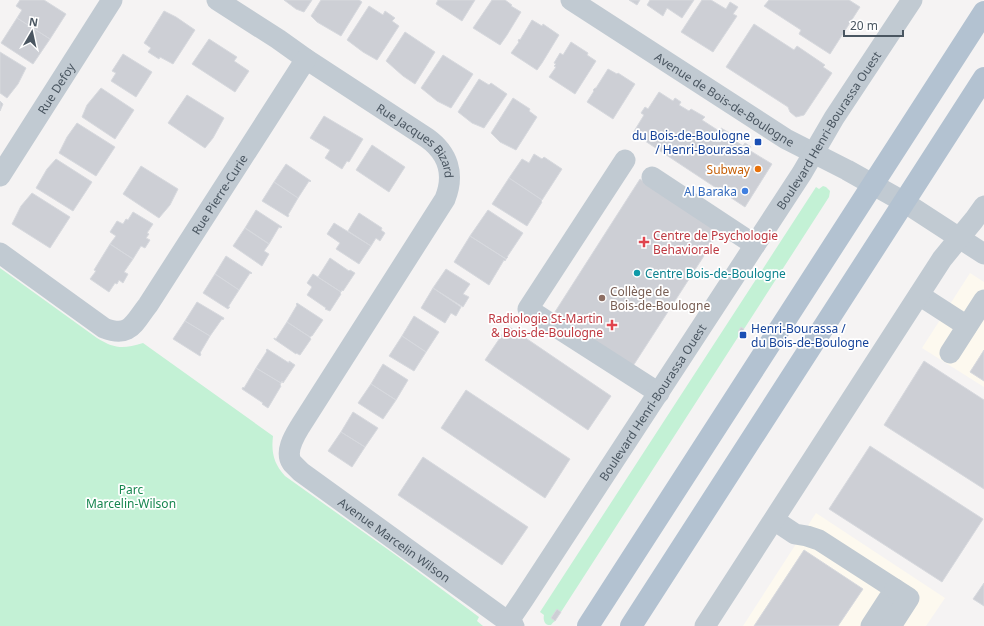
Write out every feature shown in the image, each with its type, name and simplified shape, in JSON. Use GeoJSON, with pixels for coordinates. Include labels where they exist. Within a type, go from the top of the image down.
{"type":"FeatureCollection","features":[{"type":"Feature","properties":{"kind":"main road"},"geometry":{"type":"LineString","coordinates":[[588,626],[984,12]]}},
{"type":"Feature","properties":{"kind":"main road"},"geometry":{"type":"LineString","coordinates":[[631,626],[984,78]]}},
{"type":"Feature","properties":{"kind":"street","name":"Rue Defoy"},"geometry":{"type":"LineString","coordinates":[[0,176],[112,0]]}},
{"type":"Feature","properties":{"kind":"street","name":"Rue Jacques Bizard"},"geometry":{"type":"LineString","coordinates":[[217,0],[433,142],[445,158],[450,179],[448,193],[442,206],[305,418],[293,439],[291,446]]}},
{"type":"Feature","properties":{"kind":"street","name":"Avenue de Bois-de-Boulogne"},"geometry":{"type":"LineString","coordinates":[[571,0],[786,139],[904,202],[984,254]]}},
{"type":"Feature","properties":{"kind":"street","name":"Boulevard Henri-Bourassa Ouest"},"geometry":{"type":"LineString","coordinates":[[511,624],[524,600],[802,173],[834,118],[912,0]]}},
{"type":"Feature","properties":{"kind":"street","name":"Rue Pierre-Curie"},"geometry":{"type":"LineString","coordinates":[[0,253],[104,328],[116,332],[126,330],[131,327],[148,305],[306,59]]}},
{"type":"Feature","properties":{"kind":"street"},"geometry":{"type":"LineString","coordinates":[[625,160],[528,309],[658,393]]}},
{"type":"Feature","properties":{"kind":"street"},"geometry":{"type":"LineString","coordinates":[[652,177],[755,245]]}},
{"type":"Feature","properties":{"kind":"street"},"geometry":{"type":"LineString","coordinates":[[705,626],[942,259],[984,206]]}},
{"type":"Feature","properties":{"kind":"street"},"geometry":{"type":"LineString","coordinates":[[919,295],[967,326]]}},
{"type":"Feature","properties":{"kind":"street"},"geometry":{"type":"LineString","coordinates":[[950,353],[984,300]]}},
{"type":"Feature","properties":{"kind":"street","name":"Avenue Marcelin Wilson"},"geometry":{"type":"LineString","coordinates":[[291,446],[289,449],[290,458],[301,472],[511,624]]}},
{"type":"Feature","properties":{"kind":"street"},"geometry":{"type":"LineString","coordinates":[[774,520],[795,534],[819,540],[909,598],[891,626]]}},
{"type":"Feature","properties":{"kind":"street"},"geometry":{"type":"LineString","coordinates":[[871,626],[895,589]]}},
{"type":"Feature","properties":{"kind":"shaded area"},"geometry":{"type":"Polygon","coordinates":[[[970,273],[984,282],[984,387],[922,348],[970,273]]]}},
{"type":"Feature","properties":{"kind":"shaded area"},"geometry":{"type":"Polygon","coordinates":[[[816,513],[945,598],[926,626],[743,626],[816,513]]]}},
{"type":"Feature","properties":{"kind":"green space"},"geometry":{"type":"Polygon","coordinates":[[[823,186],[830,191],[829,197],[744,329],[741,327],[738,332],[740,334],[561,612],[557,609],[551,618],[555,621],[551,625],[545,623],[544,615],[540,612],[816,187],[819,189],[823,186]]]}},
{"type":"Feature","properties":{"kind":"green space","name":"Parc Marcelin-Wilson"},"geometry":{"type":"Polygon","coordinates":[[[0,268],[103,342],[119,347],[143,343],[273,436],[272,448],[274,458],[278,467],[285,476],[479,617],[477,621],[483,626],[0,626],[0,268]]]}},
{"type":"Feature","properties":{"kind":"building"},"geometry":{"type":"Polygon","coordinates":[[[20,0],[44,0],[66,14],[50,39],[17,18],[22,10],[16,6],[20,0]]]}},
{"type":"Feature","properties":{"kind":"building"},"geometry":{"type":"Polygon","coordinates":[[[284,0],[312,0],[304,12],[296,9],[284,0]]]}},
{"type":"Feature","properties":{"kind":"building"},"geometry":{"type":"Polygon","coordinates":[[[321,0],[359,0],[362,2],[341,36],[317,22],[311,16],[321,0]]]}},
{"type":"Feature","properties":{"kind":"building"},"geometry":{"type":"Polygon","coordinates":[[[438,0],[475,0],[462,21],[436,4],[438,0]]]}},
{"type":"Feature","properties":{"kind":"building"},"geometry":{"type":"Polygon","coordinates":[[[492,0],[505,0],[521,12],[500,45],[473,28],[492,0]]]}},
{"type":"Feature","properties":{"kind":"building"},"geometry":{"type":"Polygon","coordinates":[[[629,0],[640,0],[637,5],[629,0]]]}},
{"type":"Feature","properties":{"kind":"building"},"geometry":{"type":"Polygon","coordinates":[[[650,0],[694,0],[682,18],[667,8],[663,16],[647,5],[650,0]]]}},
{"type":"Feature","properties":{"kind":"building"},"geometry":{"type":"Polygon","coordinates":[[[702,0],[711,0],[726,9],[730,2],[738,7],[733,14],[737,16],[713,52],[681,32],[702,0]]]}},
{"type":"Feature","properties":{"kind":"building"},"geometry":{"type":"Polygon","coordinates":[[[769,0],[849,0],[860,7],[830,54],[799,34],[801,30],[764,6],[769,0]]]}},
{"type":"Feature","properties":{"kind":"building"},"geometry":{"type":"Polygon","coordinates":[[[369,6],[383,15],[385,11],[395,18],[392,21],[399,26],[377,60],[347,40],[369,6]]]}},
{"type":"Feature","properties":{"kind":"building"},"geometry":{"type":"Polygon","coordinates":[[[164,11],[195,30],[173,64],[160,57],[159,59],[148,52],[151,48],[144,43],[164,11]]]}},
{"type":"Feature","properties":{"kind":"building"},"geometry":{"type":"Polygon","coordinates":[[[17,18],[50,39],[33,64],[1,43],[17,18]]]}},
{"type":"Feature","properties":{"kind":"building"},"geometry":{"type":"Polygon","coordinates":[[[532,20],[542,26],[543,24],[559,35],[537,70],[511,53],[532,20]]]}},
{"type":"Feature","properties":{"kind":"building"},"geometry":{"type":"Polygon","coordinates":[[[754,24],[794,50],[797,46],[825,65],[823,67],[832,73],[804,115],[796,117],[790,112],[788,107],[726,67],[754,24]]]}},
{"type":"Feature","properties":{"kind":"building"},"geometry":{"type":"Polygon","coordinates":[[[405,32],[435,52],[415,84],[386,61],[405,32]]]}},
{"type":"Feature","properties":{"kind":"building"},"geometry":{"type":"Polygon","coordinates":[[[209,39],[237,57],[234,61],[249,71],[235,92],[192,64],[209,39]]]}},
{"type":"Feature","properties":{"kind":"building"},"geometry":{"type":"Polygon","coordinates":[[[571,42],[588,53],[587,55],[596,61],[575,94],[549,77],[556,67],[554,66],[556,64],[554,63],[560,53],[563,55],[571,42]]]}},
{"type":"Feature","properties":{"kind":"building"},"geometry":{"type":"Polygon","coordinates":[[[0,52],[26,68],[18,84],[7,98],[0,93],[0,52]]]}},
{"type":"Feature","properties":{"kind":"building"},"geometry":{"type":"Polygon","coordinates":[[[123,54],[152,72],[136,97],[111,81],[116,73],[112,71],[123,54]]]}},
{"type":"Feature","properties":{"kind":"building"},"geometry":{"type":"Polygon","coordinates":[[[443,55],[473,74],[451,108],[437,101],[421,88],[443,55]]]}},
{"type":"Feature","properties":{"kind":"building"},"geometry":{"type":"Polygon","coordinates":[[[608,69],[617,74],[618,73],[635,84],[613,119],[587,102],[594,91],[593,90],[596,88],[608,69]]]}},
{"type":"Feature","properties":{"kind":"building"},"geometry":{"type":"Polygon","coordinates":[[[479,79],[489,85],[491,83],[507,94],[484,128],[472,123],[458,112],[479,79]]]}},
{"type":"Feature","properties":{"kind":"building"},"geometry":{"type":"Polygon","coordinates":[[[101,88],[134,110],[115,139],[82,117],[87,105],[101,88]]]}},
{"type":"Feature","properties":{"kind":"building"},"geometry":{"type":"Polygon","coordinates":[[[659,92],[673,101],[675,98],[681,102],[679,105],[689,111],[691,109],[705,117],[702,120],[719,131],[721,128],[733,135],[731,138],[743,146],[745,143],[751,147],[749,150],[772,164],[745,207],[633,133],[644,115],[641,113],[645,107],[648,109],[659,92]]]}},
{"type":"Feature","properties":{"kind":"building"},"geometry":{"type":"Polygon","coordinates":[[[187,95],[224,118],[213,138],[205,148],[168,123],[187,95]]]}},
{"type":"Feature","properties":{"kind":"building"},"geometry":{"type":"Polygon","coordinates":[[[513,98],[530,109],[529,111],[537,117],[516,150],[500,142],[491,133],[513,98]]]}},
{"type":"Feature","properties":{"kind":"building"},"geometry":{"type":"Polygon","coordinates":[[[0,101],[3,104],[0,111],[0,101]]]}},
{"type":"Feature","properties":{"kind":"building"},"geometry":{"type":"Polygon","coordinates":[[[324,116],[363,139],[349,162],[347,161],[342,169],[325,158],[330,150],[310,138],[324,116]]]}},
{"type":"Feature","properties":{"kind":"building"},"geometry":{"type":"Polygon","coordinates":[[[77,123],[115,147],[96,176],[59,153],[67,137],[77,123]]]}},
{"type":"Feature","properties":{"kind":"building"},"geometry":{"type":"Polygon","coordinates":[[[372,145],[405,167],[389,192],[356,170],[372,145]]]}},
{"type":"Feature","properties":{"kind":"building"},"geometry":{"type":"Polygon","coordinates":[[[534,154],[542,159],[544,157],[562,169],[542,200],[509,178],[522,159],[529,163],[534,154]]]}},
{"type":"Feature","properties":{"kind":"building"},"geometry":{"type":"Polygon","coordinates":[[[56,159],[92,182],[73,211],[36,188],[47,169],[56,159]]]}},
{"type":"Feature","properties":{"kind":"building"},"geometry":{"type":"Polygon","coordinates":[[[286,164],[311,181],[309,181],[298,198],[274,182],[286,164]]]}},
{"type":"Feature","properties":{"kind":"building"},"geometry":{"type":"Polygon","coordinates":[[[141,166],[178,189],[170,205],[159,218],[123,194],[141,166]]]}},
{"type":"Feature","properties":{"kind":"building"},"geometry":{"type":"Polygon","coordinates":[[[509,178],[542,200],[527,226],[492,204],[509,178]]]}},
{"type":"Feature","properties":{"kind":"building","name":"Centre Bois-de-Boulogne"},"geometry":{"type":"Polygon","coordinates":[[[640,179],[720,231],[633,366],[553,315],[640,179]]]}},
{"type":"Feature","properties":{"kind":"building"},"geometry":{"type":"Polygon","coordinates":[[[274,182],[298,198],[288,217],[262,201],[274,182]]]}},
{"type":"Feature","properties":{"kind":"building"},"geometry":{"type":"Polygon","coordinates":[[[32,193],[70,217],[50,248],[12,224],[21,206],[32,193]]]}},
{"type":"Feature","properties":{"kind":"building"},"geometry":{"type":"Polygon","coordinates":[[[256,210],[282,227],[279,227],[269,244],[245,228],[256,210]]]}},
{"type":"Feature","properties":{"kind":"building"},"geometry":{"type":"Polygon","coordinates":[[[488,210],[523,233],[506,259],[470,236],[488,210]]]}},
{"type":"Feature","properties":{"kind":"building"},"geometry":{"type":"Polygon","coordinates":[[[133,212],[153,224],[147,233],[149,234],[146,238],[150,240],[145,248],[141,246],[133,259],[110,244],[116,236],[110,232],[117,221],[123,224],[126,219],[128,220],[133,212]]]}},
{"type":"Feature","properties":{"kind":"building"},"geometry":{"type":"Polygon","coordinates":[[[359,213],[382,228],[381,230],[385,233],[380,241],[376,238],[371,246],[348,231],[359,213]]]}},
{"type":"Feature","properties":{"kind":"building"},"geometry":{"type":"Polygon","coordinates":[[[334,223],[371,246],[359,264],[336,249],[340,243],[327,234],[334,223]]]}},
{"type":"Feature","properties":{"kind":"building"},"geometry":{"type":"Polygon","coordinates":[[[245,228],[269,244],[264,251],[269,254],[262,266],[233,246],[245,228]]]}},
{"type":"Feature","properties":{"kind":"building"},"geometry":{"type":"Polygon","coordinates":[[[470,236],[506,259],[489,285],[454,262],[470,236]]]}},
{"type":"Feature","properties":{"kind":"building"},"geometry":{"type":"Polygon","coordinates":[[[110,244],[133,259],[124,272],[128,274],[123,283],[119,280],[109,292],[90,279],[96,271],[94,270],[110,244]]]}},
{"type":"Feature","properties":{"kind":"building"},"geometry":{"type":"Polygon","coordinates":[[[226,256],[252,273],[250,273],[239,290],[215,274],[226,256]]]}},
{"type":"Feature","properties":{"kind":"building"},"geometry":{"type":"Polygon","coordinates":[[[330,258],[349,271],[350,270],[355,273],[341,292],[318,277],[330,258]]]}},
{"type":"Feature","properties":{"kind":"building"},"geometry":{"type":"Polygon","coordinates":[[[446,269],[470,284],[463,294],[469,297],[463,307],[433,288],[446,269]]]}},
{"type":"Feature","properties":{"kind":"building"},"geometry":{"type":"Polygon","coordinates":[[[215,274],[239,290],[228,309],[203,293],[215,274]]]}},
{"type":"Feature","properties":{"kind":"building"},"geometry":{"type":"Polygon","coordinates":[[[313,274],[341,292],[330,311],[325,309],[326,308],[307,295],[312,287],[307,283],[313,274]]]}},
{"type":"Feature","properties":{"kind":"building"},"geometry":{"type":"Polygon","coordinates":[[[433,288],[461,307],[456,316],[451,313],[445,323],[421,308],[433,288]]]}},
{"type":"Feature","properties":{"kind":"building"},"geometry":{"type":"Polygon","coordinates":[[[197,302],[224,318],[210,336],[185,321],[197,302]]]}},
{"type":"Feature","properties":{"kind":"building"},"geometry":{"type":"Polygon","coordinates":[[[297,303],[323,320],[310,337],[287,322],[297,303]]]}},
{"type":"Feature","properties":{"kind":"building"},"geometry":{"type":"Polygon","coordinates":[[[414,316],[439,332],[426,352],[402,336],[414,316]]]}},
{"type":"Feature","properties":{"kind":"building"},"geometry":{"type":"Polygon","coordinates":[[[185,321],[210,336],[200,353],[200,356],[173,339],[185,321]]]}},
{"type":"Feature","properties":{"kind":"building"},"geometry":{"type":"Polygon","coordinates":[[[287,322],[311,339],[300,355],[296,354],[274,339],[276,339],[287,322]]]}},
{"type":"Feature","properties":{"kind":"building"},"geometry":{"type":"Polygon","coordinates":[[[508,326],[611,396],[588,430],[485,360],[508,326]]]}},
{"type":"Feature","properties":{"kind":"building"},"geometry":{"type":"Polygon","coordinates":[[[741,327],[744,329],[740,334],[738,332],[741,327]]]}},
{"type":"Feature","properties":{"kind":"building"},"geometry":{"type":"Polygon","coordinates":[[[402,336],[426,352],[414,371],[389,356],[402,336]]]}},
{"type":"Feature","properties":{"kind":"building"},"geometry":{"type":"Polygon","coordinates":[[[267,349],[289,363],[289,361],[295,365],[283,383],[282,381],[281,383],[256,368],[267,349]]]}},
{"type":"Feature","properties":{"kind":"building"},"geometry":{"type":"Polygon","coordinates":[[[984,350],[984,381],[970,372],[984,350]]]}},
{"type":"Feature","properties":{"kind":"building"},"geometry":{"type":"Polygon","coordinates":[[[924,361],[984,400],[984,489],[884,425],[924,361]]]}},
{"type":"Feature","properties":{"kind":"building"},"geometry":{"type":"Polygon","coordinates":[[[383,364],[408,380],[396,400],[371,384],[383,364]]]}},
{"type":"Feature","properties":{"kind":"building"},"geometry":{"type":"Polygon","coordinates":[[[256,368],[281,383],[281,386],[268,408],[242,389],[256,368]]]}},
{"type":"Feature","properties":{"kind":"building"},"geometry":{"type":"Polygon","coordinates":[[[371,384],[396,400],[383,419],[358,403],[371,384]]]}},
{"type":"Feature","properties":{"kind":"building"},"geometry":{"type":"Polygon","coordinates":[[[466,390],[570,459],[545,498],[441,428],[466,390]]]}},
{"type":"Feature","properties":{"kind":"building"},"geometry":{"type":"Polygon","coordinates":[[[353,412],[378,428],[365,447],[341,432],[353,412]]]}},
{"type":"Feature","properties":{"kind":"building"},"geometry":{"type":"Polygon","coordinates":[[[341,432],[365,447],[352,467],[328,451],[341,432]]]}},
{"type":"Feature","properties":{"kind":"building"},"geometry":{"type":"Polygon","coordinates":[[[870,446],[983,519],[942,582],[829,509],[870,446]]]}},
{"type":"Feature","properties":{"kind":"building"},"geometry":{"type":"Polygon","coordinates":[[[423,457],[528,527],[502,565],[398,495],[423,457]]]}},
{"type":"Feature","properties":{"kind":"building"},"geometry":{"type":"Polygon","coordinates":[[[804,550],[863,589],[838,626],[754,626],[804,550]]]}},
{"type":"Feature","properties":{"kind":"building"},"geometry":{"type":"Polygon","coordinates":[[[984,583],[984,606],[973,599],[984,583]]]}},
{"type":"Feature","properties":{"kind":"building"},"geometry":{"type":"Polygon","coordinates":[[[557,609],[561,612],[555,621],[551,618],[557,609]]]}},
{"type":"Feature","properties":{"kind":"place","name":"du Bois-de-Boulogne / Henri-Bourassa"},"geometry":{"type":"Point","coordinates":[758,142]}},
{"type":"Feature","properties":{"kind":"place","name":"Subway"},"geometry":{"type":"Point","coordinates":[758,169]}},
{"type":"Feature","properties":{"kind":"place","name":"Al Baraka"},"geometry":{"type":"Point","coordinates":[745,191]}},
{"type":"Feature","properties":{"kind":"place","name":"Centre de Psychologie Behaviorale"},"geometry":{"type":"Point","coordinates":[644,242]}},
{"type":"Feature","properties":{"kind":"place","name":"Centre Bois-de-Boulogne"},"geometry":{"type":"Point","coordinates":[637,273]}},
{"type":"Feature","properties":{"kind":"place","name":"Collège de Bois-de-Boulogne"},"geometry":{"type":"Point","coordinates":[602,298]}},
{"type":"Feature","properties":{"kind":"place","name":"Radiologie St-Martin & Bois-de-Boulogne"},"geometry":{"type":"Point","coordinates":[612,325]}},
{"type":"Feature","properties":{"kind":"place","name":"Henri-Bourassa / du Bois-de-Boulogne"},"geometry":{"type":"Point","coordinates":[743,335]}}]}
